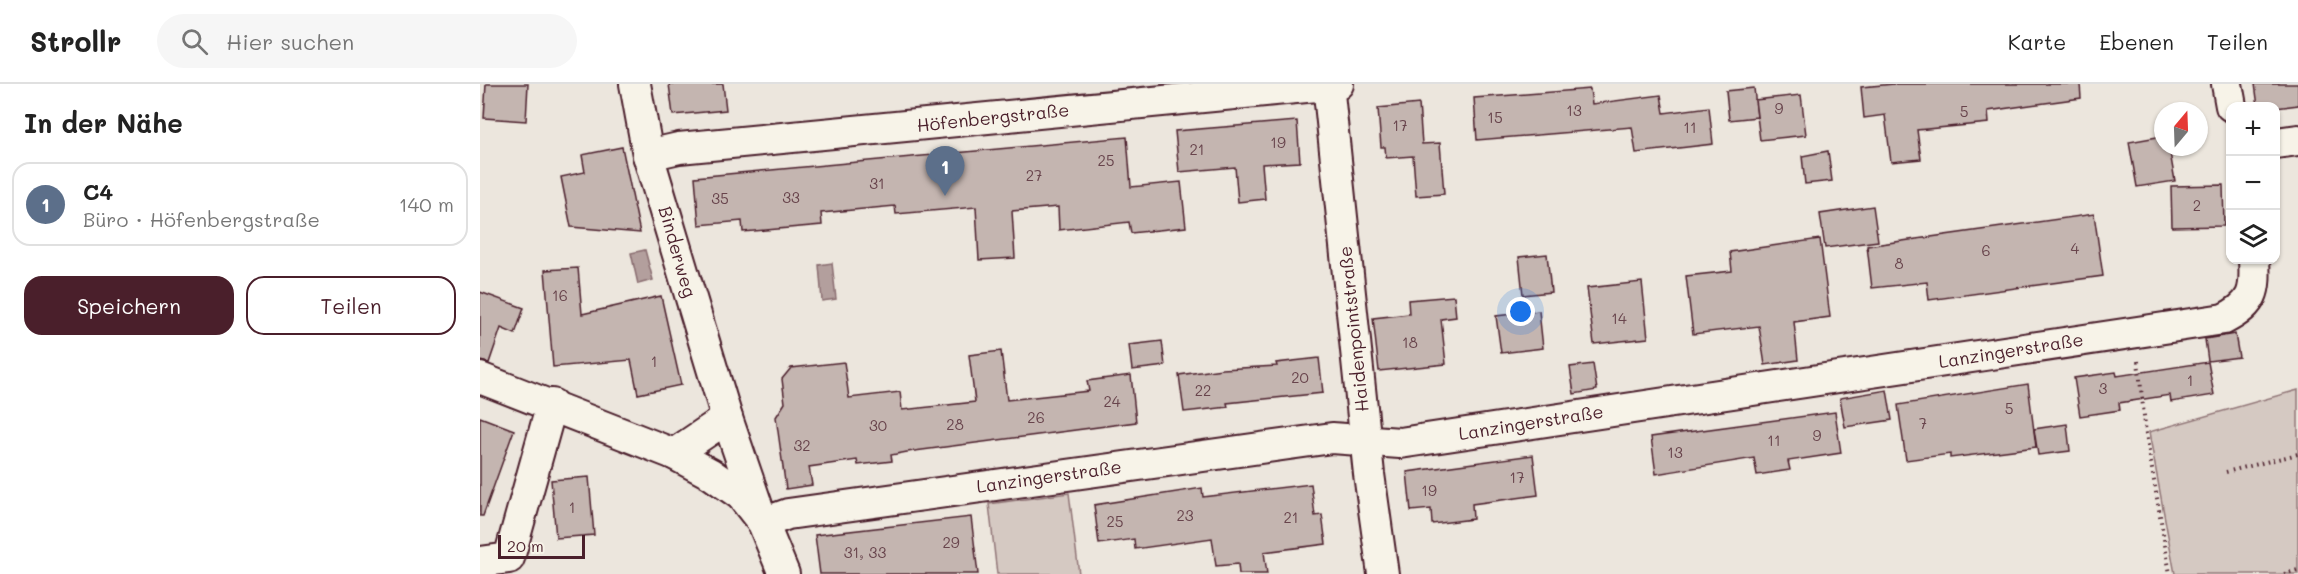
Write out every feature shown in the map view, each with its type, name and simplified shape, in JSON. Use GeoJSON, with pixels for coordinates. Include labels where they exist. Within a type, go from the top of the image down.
{"type":"FeatureCollection","features":[{"type":"Feature","properties":{"kind":"street","name":"Binderweg"},"geometry":{"type":"LineString","coordinates":[[635,84],[648,155],[727,418],[784,574]]}},
{"type":"Feature","properties":{"kind":"street","name":"Haidenpointstraße"},"geometry":{"type":"LineString","coordinates":[[1328,84],[1365,440],[1383,574]]}},
{"type":"Feature","properties":{"kind":"street","name":"Höfenbergstraße"},"geometry":{"type":"LineString","coordinates":[[648,155],[679,148],[1338,84]]}},
{"type":"Feature","properties":{"kind":"street"},"geometry":{"type":"LineString","coordinates":[[2227,84],[2230,102]]}},
{"type":"Feature","properties":{"kind":"street"},"geometry":{"type":"LineString","coordinates":[[2280,142],[2298,140]]}},
{"type":"Feature","properties":{"kind":"street","name":"Lanzingerstraße"},"geometry":{"type":"LineString","coordinates":[[764,523],[788,514],[1332,438],[1400,443],[2224,319],[2242,311],[2251,298],[2255,282],[2254,264]]}},
{"type":"Feature","properties":{"kind":"street"},"geometry":{"type":"LineString","coordinates":[[480,378],[552,404],[674,454],[711,474],[741,495],[764,523]]}},
{"type":"Feature","properties":{"kind":"street"},"geometry":{"type":"LineString","coordinates":[[480,562],[509,558],[552,404]]}},
{"type":"Feature","properties":{"kind":"street"},"geometry":{"type":"LineString","coordinates":[[674,454],[727,418]]}},
{"type":"Feature","properties":{"kind":"path"},"geometry":{"type":"LineString","coordinates":[[2135,333],[2146,434],[2170,574]]}},
{"type":"Feature","properties":{"kind":"path"},"geometry":{"type":"LineString","coordinates":[[2226,472],[2298,454]]}},
{"type":"Feature","properties":{"kind":"path"},"geometry":{"type":"LineString","coordinates":[[2284,574],[2298,570]]}},
{"type":"Feature","properties":{"kind":"shaded area"},"geometry":{"type":"Polygon","coordinates":[[[645,250],[653,280],[638,284],[631,253],[645,250]]]}},
{"type":"Feature","properties":{"kind":"shaded area"},"geometry":{"type":"Polygon","coordinates":[[[832,263],[836,299],[822,301],[819,265],[832,263]]]}},
{"type":"Feature","properties":{"kind":"shaded area"},"geometry":{"type":"Polygon","coordinates":[[[2298,390],[2298,574],[2175,574],[2149,432],[2298,390]]]}},
{"type":"Feature","properties":{"kind":"shaded area"},"geometry":{"type":"Polygon","coordinates":[[[1069,493],[1079,574],[997,574],[989,504],[1069,493]]]}},
{"type":"Feature","properties":{"kind":"building"},"geometry":{"type":"Polygon","coordinates":[[[486,84],[528,84],[526,121],[484,118],[486,84]]]}},
{"type":"Feature","properties":{"kind":"building"},"geometry":{"type":"Polygon","coordinates":[[[669,84],[723,84],[726,110],[673,115],[669,84]]]}},
{"type":"Feature","properties":{"kind":"building"},"geometry":{"type":"Polygon","coordinates":[[[1894,84],[2080,84],[2081,98],[1988,111],[1989,123],[1917,130],[1921,159],[1891,162],[1885,115],[1864,118],[1861,87],[1894,84]]]}},
{"type":"Feature","properties":{"kind":"building"},"geometry":{"type":"Polygon","coordinates":[[[2255,84],[2298,84],[2298,105],[2280,107],[2280,102],[2257,102],[2255,84]]]}},
{"type":"Feature","properties":{"kind":"building"},"geometry":{"type":"Polygon","coordinates":[[[1754,88],[1757,117],[1729,120],[1726,91],[1754,88]]]}},
{"type":"Feature","properties":{"kind":"building"},"geometry":{"type":"Polygon","coordinates":[[[1590,89],[1592,104],[1661,95],[1664,113],[1709,107],[1713,144],[1636,153],[1632,127],[1477,140],[1474,98],[1590,89]]]}},
{"type":"Feature","properties":{"kind":"building"},"geometry":{"type":"Polygon","coordinates":[[[1801,95],[1806,135],[1760,140],[1755,100],[1801,95]]]}},
{"type":"Feature","properties":{"kind":"building"},"geometry":{"type":"Polygon","coordinates":[[[1419,104],[1422,144],[1440,143],[1444,194],[1416,196],[1413,156],[1386,158],[1385,147],[1381,147],[1378,108],[1419,104]]]}},
{"type":"Feature","properties":{"kind":"building"},"geometry":{"type":"Polygon","coordinates":[[[1297,121],[1300,162],[1262,164],[1265,199],[1238,202],[1235,167],[1179,172],[1175,131],[1297,121]]]}},
{"type":"Feature","properties":{"kind":"building"},"geometry":{"type":"Polygon","coordinates":[[[1127,137],[1131,187],[1181,182],[1186,227],[1131,233],[1129,222],[1059,230],[1058,207],[1012,211],[1015,258],[979,260],[976,207],[896,214],[895,206],[821,213],[822,225],[743,232],[742,221],[699,225],[695,177],[1127,137]]]}},
{"type":"Feature","properties":{"kind":"building"},"geometry":{"type":"Polygon","coordinates":[[[2154,138],[2154,156],[2171,156],[2175,181],[2137,187],[2129,142],[2154,138]]]}},
{"type":"Feature","properties":{"kind":"building"},"geometry":{"type":"Polygon","coordinates":[[[622,147],[640,233],[571,227],[561,177],[585,172],[582,155],[622,147]]]}},
{"type":"Feature","properties":{"kind":"building"},"geometry":{"type":"Polygon","coordinates":[[[1828,151],[1832,181],[1805,184],[1802,156],[1828,151]]]}},
{"type":"Feature","properties":{"kind":"building"},"geometry":{"type":"Polygon","coordinates":[[[2223,185],[2224,226],[2172,227],[2171,186],[2223,185]]]}},
{"type":"Feature","properties":{"kind":"building"},"geometry":{"type":"Polygon","coordinates":[[[1873,206],[1878,241],[1825,248],[1820,214],[1873,206]]]}},
{"type":"Feature","properties":{"kind":"building"},"geometry":{"type":"Polygon","coordinates":[[[2094,214],[2103,276],[1929,300],[1927,282],[1872,288],[1867,246],[2094,214]]]}},
{"type":"Feature","properties":{"kind":"building"},"geometry":{"type":"Polygon","coordinates":[[[1820,239],[1830,317],[1794,322],[1798,360],[1765,365],[1759,326],[1693,334],[1686,276],[1732,271],[1730,252],[1820,239]]]}},
{"type":"Feature","properties":{"kind":"building"},"geometry":{"type":"Polygon","coordinates":[[[1547,254],[1551,292],[1523,295],[1519,257],[1547,254]]]}},
{"type":"Feature","properties":{"kind":"building"},"geometry":{"type":"Polygon","coordinates":[[[578,268],[582,314],[661,296],[681,385],[638,394],[631,360],[553,367],[545,270],[578,268]]]}},
{"type":"Feature","properties":{"kind":"building"},"geometry":{"type":"Polygon","coordinates":[[[1642,282],[1648,338],[1594,344],[1587,288],[1642,282]]]}},
{"type":"Feature","properties":{"kind":"building"},"geometry":{"type":"Polygon","coordinates":[[[480,292],[524,308],[515,334],[501,328],[489,363],[480,361],[480,292]]]}},
{"type":"Feature","properties":{"kind":"building"},"geometry":{"type":"Polygon","coordinates":[[[1454,296],[1456,317],[1441,319],[1446,364],[1379,371],[1373,318],[1409,314],[1408,300],[1454,296]]]}},
{"type":"Feature","properties":{"kind":"building"},"geometry":{"type":"Polygon","coordinates":[[[1539,311],[1543,348],[1501,353],[1496,316],[1539,311]]]}},
{"type":"Feature","properties":{"kind":"building"},"geometry":{"type":"Polygon","coordinates":[[[2235,334],[2239,357],[2208,361],[2205,339],[2235,334]]]}},
{"type":"Feature","properties":{"kind":"building"},"geometry":{"type":"Polygon","coordinates":[[[1162,341],[1165,366],[1132,370],[1129,345],[1162,341]]]}},
{"type":"Feature","properties":{"kind":"building"},"geometry":{"type":"Polygon","coordinates":[[[1001,351],[1007,400],[1089,391],[1087,381],[1131,375],[1136,422],[907,452],[891,455],[892,461],[858,465],[857,460],[809,467],[812,485],[786,489],[776,417],[785,403],[782,379],[791,368],[844,362],[849,398],[900,392],[902,410],[975,402],[969,355],[1001,351]]]}},
{"type":"Feature","properties":{"kind":"building"},"geometry":{"type":"Polygon","coordinates":[[[1319,358],[1323,393],[1227,403],[1228,407],[1184,412],[1179,375],[1222,369],[1277,366],[1276,363],[1319,358]]]}},
{"type":"Feature","properties":{"kind":"building"},"geometry":{"type":"Polygon","coordinates":[[[2208,362],[2214,395],[2171,402],[2170,395],[2119,403],[2120,410],[2080,416],[2074,378],[2116,372],[2117,376],[2208,362]]]}},
{"type":"Feature","properties":{"kind":"building"},"geometry":{"type":"Polygon","coordinates":[[[1593,364],[1597,390],[1574,394],[1570,367],[1593,364]]]}},
{"type":"Feature","properties":{"kind":"building"},"geometry":{"type":"Polygon","coordinates":[[[2028,384],[2036,447],[1950,458],[1950,454],[1906,460],[1898,405],[2028,384]]]}},
{"type":"Feature","properties":{"kind":"building"},"geometry":{"type":"Polygon","coordinates":[[[1887,390],[1892,420],[1845,427],[1840,398],[1887,390]]]}},
{"type":"Feature","properties":{"kind":"building"},"geometry":{"type":"Polygon","coordinates":[[[1835,412],[1841,453],[1788,461],[1790,470],[1757,475],[1754,458],[1656,474],[1651,437],[1835,412]]]}},
{"type":"Feature","properties":{"kind":"building"},"geometry":{"type":"Polygon","coordinates":[[[480,417],[514,430],[483,516],[480,516],[480,417]]]}},
{"type":"Feature","properties":{"kind":"building"},"geometry":{"type":"Polygon","coordinates":[[[2067,424],[2070,451],[2038,455],[2034,429],[2067,424]]]}},
{"type":"Feature","properties":{"kind":"building"},"geometry":{"type":"Polygon","coordinates":[[[1533,455],[1538,495],[1472,504],[1473,519],[1432,524],[1431,509],[1411,511],[1407,472],[1533,455]]]}},
{"type":"Feature","properties":{"kind":"building"},"geometry":{"type":"Polygon","coordinates":[[[589,477],[594,535],[556,538],[551,480],[589,477]]]}},
{"type":"Feature","properties":{"kind":"building"},"geometry":{"type":"Polygon","coordinates":[[[1311,484],[1315,516],[1322,515],[1326,544],[1264,552],[1267,574],[1239,574],[1238,564],[1216,566],[1212,538],[1135,549],[1134,539],[1099,544],[1094,505],[1202,488],[1203,497],[1311,484]]]}},
{"type":"Feature","properties":{"kind":"building"},"geometry":{"type":"Polygon","coordinates":[[[971,517],[978,574],[820,574],[815,535],[971,517]]]}},
{"type":"Feature","properties":{"kind":"place","name":"C4"},"geometry":{"type":"Point","coordinates":[945,196]}}]}
